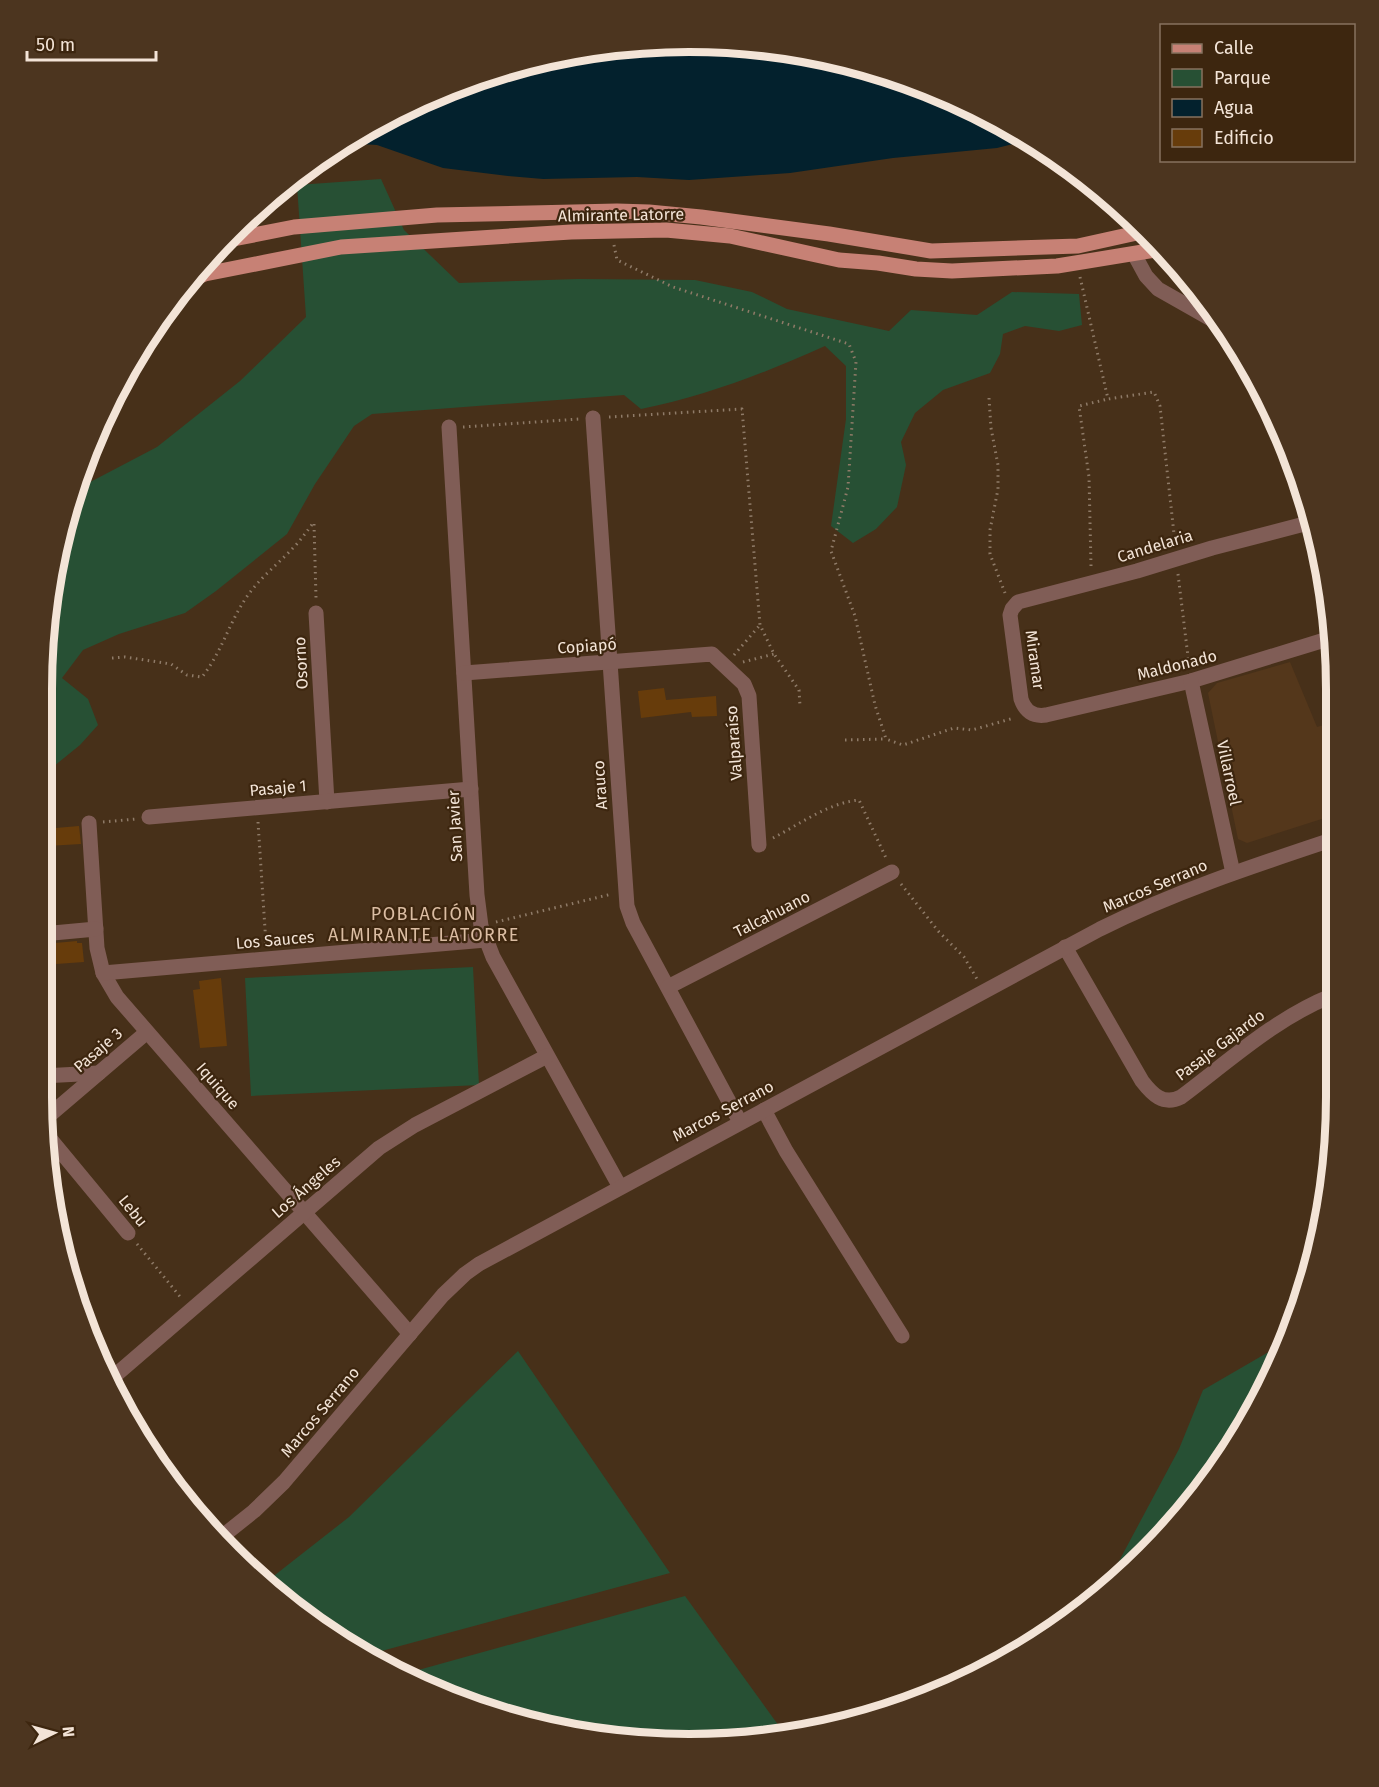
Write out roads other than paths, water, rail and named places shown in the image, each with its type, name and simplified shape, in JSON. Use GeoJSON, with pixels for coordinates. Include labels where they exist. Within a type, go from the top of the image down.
{"type":"FeatureCollection","features":[{"type":"Feature","properties":{"kind":"main road","name":"Almirante Latorre"},"geometry":{"type":"LineString","coordinates":[[241,238],[294,227],[437,215],[617,211],[701,217],[829,234],[931,251],[1078,246],[1134,234]]}},
{"type":"Feature","properties":{"kind":"main road","name":"Almirante Latorre"},"geometry":{"type":"LineString","coordinates":[[207,274],[341,247],[570,232],[666,230],[693,232],[730,236],[839,260],[916,269],[1057,266],[1151,251]]}},
{"type":"Feature","properties":{"kind":"street"},"geometry":{"type":"LineString","coordinates":[[1134,254],[1146,276],[1158,289],[1204,315]]}},
{"type":"Feature","properties":{"kind":"street","name":"Arauco"},"geometry":{"type":"LineString","coordinates":[[593,418],[625,891],[633,922],[740,1122]]}},
{"type":"Feature","properties":{"kind":"street","name":"San Javier"},"geometry":{"type":"LineString","coordinates":[[449,428],[477,895],[484,933],[493,957],[620,1187]]}},
{"type":"Feature","properties":{"kind":"street","name":"Candelaria"},"geometry":{"type":"LineString","coordinates":[[1012,609],[1022,600],[1305,524]]}},
{"type":"Feature","properties":{"kind":"street","name":"Miramar"},"geometry":{"type":"LineString","coordinates":[[1012,609],[1010,615],[1021,699],[1030,713]]}},
{"type":"Feature","properties":{"kind":"street","name":"Osorno"},"geometry":{"type":"LineString","coordinates":[[316,613],[327,802]]}},
{"type":"Feature","properties":{"kind":"street","name":"Maldonado"},"geometry":{"type":"LineString","coordinates":[[1030,713],[1041,716],[1191,681],[1324,641]]}},
{"type":"Feature","properties":{"kind":"street","name":"Copiapó"},"geometry":{"type":"LineString","coordinates":[[464,673],[712,654]]}},
{"type":"Feature","properties":{"kind":"street","name":"Valparaíso"},"geometry":{"type":"LineString","coordinates":[[712,654],[744,684],[749,696],[759,845]]}},
{"type":"Feature","properties":{"kind":"street","name":"Villarroel"},"geometry":{"type":"LineString","coordinates":[[1191,681],[1233,873]]}},
{"type":"Feature","properties":{"kind":"street","name":"Pasaje 1"},"geometry":{"type":"LineString","coordinates":[[149,817],[471,789]]}},
{"type":"Feature","properties":{"kind":"street","name":"Iquique"},"geometry":{"type":"LineString","coordinates":[[89,823],[98,955],[103,973],[117,997],[410,1334]]}},
{"type":"Feature","properties":{"kind":"street","name":"Marcos Serrano"},"geometry":{"type":"LineString","coordinates":[[226,1534],[254,1511],[284,1482],[453,1284],[479,1264],[1132,913],[1233,873],[1326,842]]}},
{"type":"Feature","properties":{"kind":"street","name":"Talcahuano"},"geometry":{"type":"LineString","coordinates":[[668,987],[892,872]]}},
{"type":"Feature","properties":{"kind":"street"},"geometry":{"type":"LineString","coordinates":[[52,933],[96,929]]}},
{"type":"Feature","properties":{"kind":"street","name":"Los Sauces"},"geometry":{"type":"LineString","coordinates":[[103,973],[267,958],[484,933]]}},
{"type":"Feature","properties":{"kind":"street","name":"Pasaje Gajardo"},"geometry":{"type":"LineString","coordinates":[[1065,947],[1142,1081],[1152,1093],[1164,1100],[1170,1101],[1181,1097],[1279,1024],[1326,998]]}},
{"type":"Feature","properties":{"kind":"street","name":"Pasaje 3"},"geometry":{"type":"LineString","coordinates":[[53,1113],[147,1032]]}},
{"type":"Feature","properties":{"kind":"street","name":"Los Ángeles"},"geometry":{"type":"LineString","coordinates":[[116,1375],[391,1140],[547,1056]]}},
{"type":"Feature","properties":{"kind":"street"},"geometry":{"type":"LineString","coordinates":[[52,1075],[99,1074]]}},
{"type":"Feature","properties":{"kind":"street"},"geometry":{"type":"LineString","coordinates":[[52,1081],[58,1075]]}},
{"type":"Feature","properties":{"kind":"street"},"geometry":{"type":"LineString","coordinates":[[764,1110],[786,1151],[902,1336]]}},
{"type":"Feature","properties":{"kind":"street","name":"Lebu"},"geometry":{"type":"LineString","coordinates":[[54,1144],[128,1233]]}},
{"type":"Feature","properties":{"kind":"water"},"geometry":{"type":"Polygon","coordinates":[[[690,52],[773,58],[854,74],[933,101],[971,118],[1016,143],[997,148],[893,158],[790,173],[689,180],[637,177],[543,179],[508,176],[443,168],[377,145],[361,144],[408,118],[446,101],[525,74],[606,58],[690,52]]]}},
{"type":"Feature","properties":{"kind":"district","name":"POBLACIÓN ALMIRANTE LATORRE"},"geometry":{"type":"Point","coordinates":[424,924]}}]}
